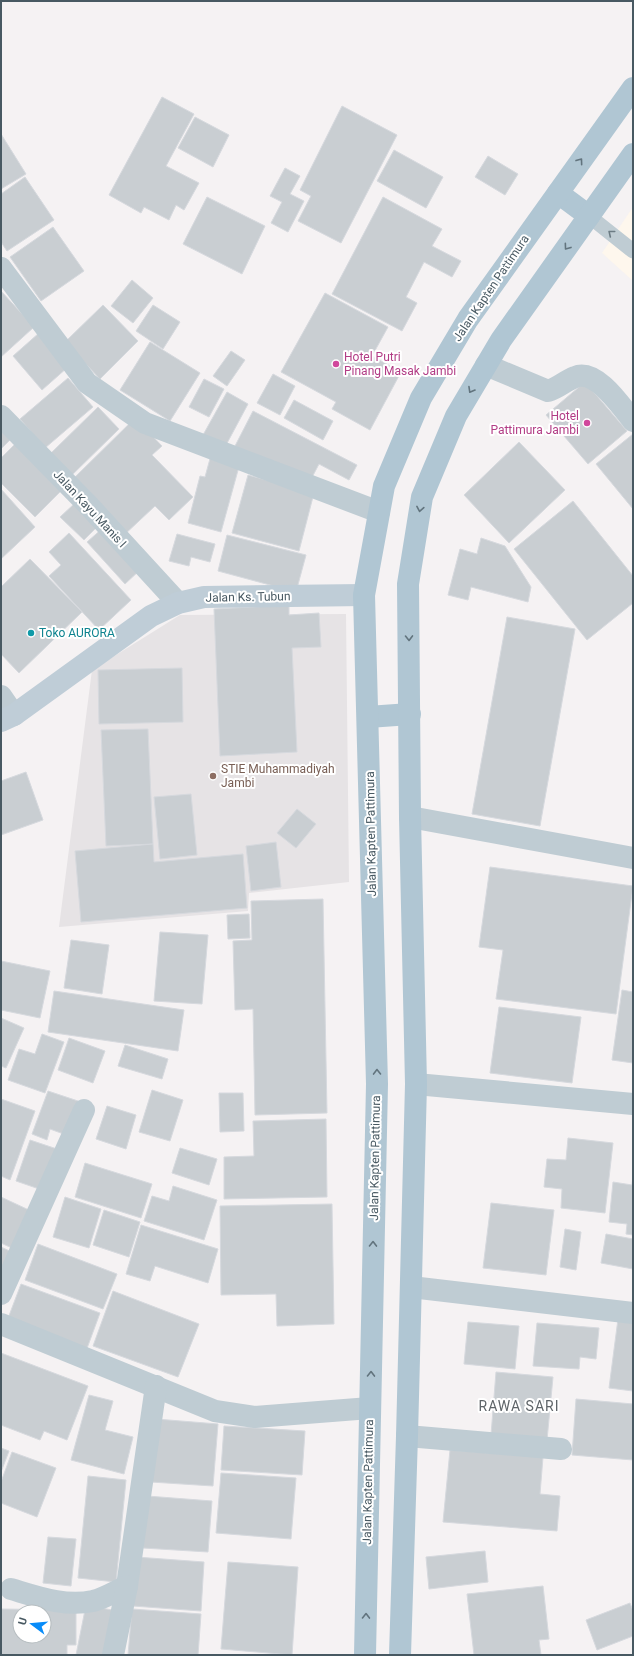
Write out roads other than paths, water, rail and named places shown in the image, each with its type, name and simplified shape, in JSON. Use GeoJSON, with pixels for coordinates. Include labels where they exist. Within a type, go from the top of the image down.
{"type":"FeatureCollection","features":[{"type":"Feature","properties":{"kind":"main road","name":"Jalan Kapten Pattimura"},"geometry":{"type":"LineString","coordinates":[[365,1655],[377,1084],[364,595],[384,486],[421,398],[468,319],[633,88]]}},
{"type":"Feature","properties":{"kind":"main road"},"geometry":{"type":"LineString","coordinates":[[400,1655],[408,1436],[416,1084],[410,816],[408,584],[422,497],[456,416],[500,340],[633,154]]}},
{"type":"Feature","properties":{"kind":"main road"},"geometry":{"type":"LineString","coordinates":[[558,193],[589,216]]}},
{"type":"Feature","properties":{"kind":"main road"},"geometry":{"type":"LineString","coordinates":[[368,717],[410,714]]}},
{"type":"Feature","properties":{"kind":"street"},"geometry":{"type":"LineString","coordinates":[[1,268],[87,383],[145,423],[379,512]]}},
{"type":"Feature","properties":{"kind":"street"},"geometry":{"type":"LineString","coordinates":[[486,365],[548,391],[576,377],[586,375],[595,379],[633,421]]}},
{"type":"Feature","properties":{"kind":"street","name":"Jalan Kayu Manis I"},"geometry":{"type":"LineString","coordinates":[[1,416],[90,507],[178,603]]}},
{"type":"Feature","properties":{"kind":"street","name":"Jalan Ks. Tubun"},"geometry":{"type":"LineString","coordinates":[[8,718],[151,616],[178,603],[204,597],[364,595]]}},
{"type":"Feature","properties":{"kind":"street"},"geometry":{"type":"LineString","coordinates":[[1,696],[8,718]]}},
{"type":"Feature","properties":{"kind":"street"},"geometry":{"type":"LineString","coordinates":[[410,816],[633,858]]}},
{"type":"Feature","properties":{"kind":"street"},"geometry":{"type":"LineString","coordinates":[[416,1084],[633,1104]]}},
{"type":"Feature","properties":{"kind":"street"},"geometry":{"type":"LineString","coordinates":[[1,1294],[84,1110]]}},
{"type":"Feature","properties":{"kind":"street"},"geometry":{"type":"LineString","coordinates":[[411,1287],[633,1313]]}},
{"type":"Feature","properties":{"kind":"street"},"geometry":{"type":"LineString","coordinates":[[1,1324],[215,1411],[255,1417],[370,1408]]}},
{"type":"Feature","properties":{"kind":"street"},"geometry":{"type":"LineString","coordinates":[[114,1655],[127,1586],[156,1386]]}},
{"type":"Feature","properties":{"kind":"street"},"geometry":{"type":"LineString","coordinates":[[408,1436],[561,1449]]}},
{"type":"Feature","properties":{"kind":"street"},"geometry":{"type":"LineString","coordinates":[[12,1589],[44,1599],[69,1603],[94,1601],[127,1586]]}},
{"type":"Feature","properties":{"kind":"lane"},"geometry":{"type":"LineString","coordinates":[[589,216],[633,251]]}},
{"type":"Feature","properties":{"kind":"place","name":"Hotel Putri Pinang Masak Jambi"},"geometry":{"type":"Point","coordinates":[336,364]}},
{"type":"Feature","properties":{"kind":"place","name":"Hotel Pattimura Jambi"},"geometry":{"type":"Point","coordinates":[587,423]}},
{"type":"Feature","properties":{"kind":"place","name":"Toko AURORA"},"geometry":{"type":"Point","coordinates":[31,633]}},
{"type":"Feature","properties":{"kind":"place","name":"STIE Muhammadiyah Jambi"},"geometry":{"type":"Point","coordinates":[213,776]}},
{"type":"Feature","properties":{"kind":"district","name":"RAWA SARI"},"geometry":{"type":"Point","coordinates":[519,1406]}}]}
